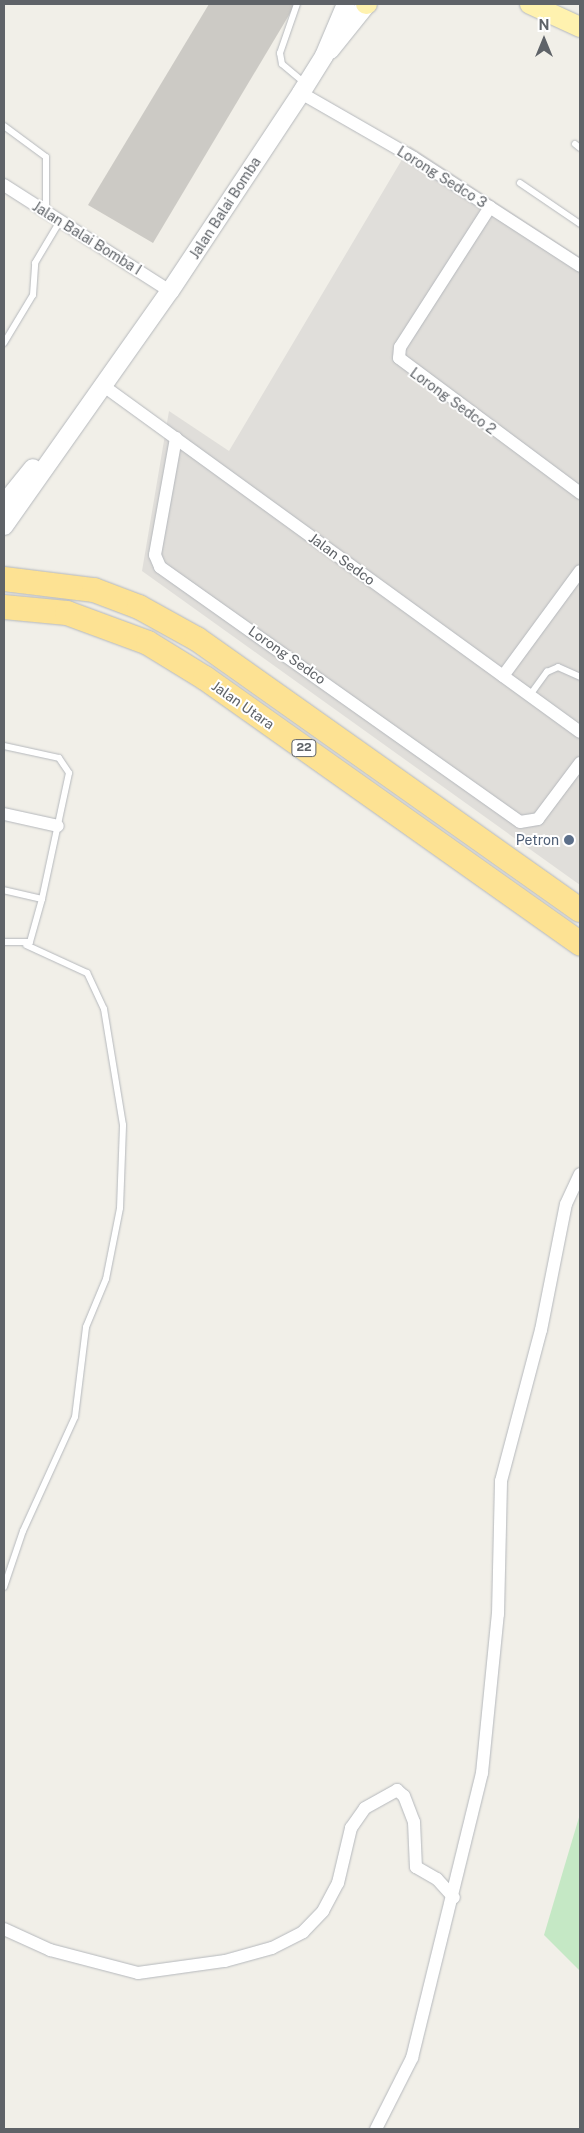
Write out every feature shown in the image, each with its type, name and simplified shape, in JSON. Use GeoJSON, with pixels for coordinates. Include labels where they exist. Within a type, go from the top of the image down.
{"type":"FeatureCollection","features":[{"type":"Feature","properties":{"kind":"highway","name":"Jalan Utara"},"geometry":{"type":"LineString","coordinates":[[4,579],[94,590],[139,607],[198,639],[580,910]]}},
{"type":"Feature","properties":{"kind":"highway","name":"Jalan Utara"},"geometry":{"type":"LineString","coordinates":[[4,607],[67,613],[148,643],[205,678],[577,943]]}},
{"type":"Feature","properties":{"kind":"main road","name":"Jalan Balai Bomba"},"geometry":{"type":"LineString","coordinates":[[92,405],[170,291],[324,56],[346,4]]}},
{"type":"Feature","properties":{"kind":"main road"},"geometry":{"type":"LineString","coordinates":[[324,56],[367,4]]}},
{"type":"Feature","properties":{"kind":"main road"},"geometry":{"type":"LineString","coordinates":[[530,4],[580,27]]}},
{"type":"Feature","properties":{"kind":"main road"},"geometry":{"type":"LineString","coordinates":[[4,504],[92,405]]}},
{"type":"Feature","properties":{"kind":"main road"},"geometry":{"type":"LineString","coordinates":[[4,526],[92,405]]}},
{"type":"Feature","properties":{"kind":"street","name":"Lorong Sedco 3"},"geometry":{"type":"LineString","coordinates":[[303,88],[580,266]]}},
{"type":"Feature","properties":{"kind":"street","name":"Jalan Balai Bomba I"},"geometry":{"type":"LineString","coordinates":[[4,185],[170,291]]}},
{"type":"Feature","properties":{"kind":"street","name":"Lorong Sedco 2"},"geometry":{"type":"LineString","coordinates":[[490,207],[400,347],[399,358],[580,493]]}},
{"type":"Feature","properties":{"kind":"street","name":"Jalan Sedco"},"geometry":{"type":"LineString","coordinates":[[104,387],[580,732]]}},
{"type":"Feature","properties":{"kind":"street","name":"Lorong Sedco"},"geometry":{"type":"LineString","coordinates":[[176,438],[155,555],[160,567],[520,822],[538,819],[580,763]]}},
{"type":"Feature","properties":{"kind":"street"},"geometry":{"type":"LineString","coordinates":[[503,676],[580,571]]}},
{"type":"Feature","properties":{"kind":"street"},"geometry":{"type":"LineString","coordinates":[[4,814],[58,826]]}},
{"type":"Feature","properties":{"kind":"street"},"geometry":{"type":"LineString","coordinates":[[376,2129],[412,2058],[454,1898],[482,1773],[498,1614],[501,1481],[541,1330],[566,1204],[580,1174]]}},
{"type":"Feature","properties":{"kind":"street"},"geometry":{"type":"LineString","coordinates":[[4,1929],[50,1950],[138,1974],[225,1962],[272,1948],[303,1932],[323,1911],[341,1876],[351,1828],[365,1808],[397,1790],[404,1796],[414,1822],[416,1867],[437,1879],[454,1898]]}},
{"type":"Feature","properties":{"kind":"lane"},"geometry":{"type":"LineString","coordinates":[[297,4],[280,53],[282,64],[303,88]]}},
{"type":"Feature","properties":{"kind":"lane"},"geometry":{"type":"LineString","coordinates":[[4,126],[46,157],[46,212]]}},
{"type":"Feature","properties":{"kind":"lane"},"geometry":{"type":"LineString","coordinates":[[520,184],[580,224]]}},
{"type":"Feature","properties":{"kind":"lane"},"geometry":{"type":"LineString","coordinates":[[4,343],[33,296],[35,262],[60,221]]}},
{"type":"Feature","properties":{"kind":"lane"},"geometry":{"type":"LineString","coordinates":[[530,695],[547,672],[558,667],[580,677]]}},
{"type":"Feature","properties":{"kind":"lane"},"geometry":{"type":"LineString","coordinates":[[4,746],[59,758],[69,773],[42,899],[26,945]]}},
{"type":"Feature","properties":{"kind":"lane"},"geometry":{"type":"LineString","coordinates":[[4,890],[42,899]]}},
{"type":"Feature","properties":{"kind":"lane"},"geometry":{"type":"LineString","coordinates":[[4,942],[26,945],[86,973],[98,995],[123,1126],[120,1208],[106,1279],[86,1327],[75,1417],[22,1531],[4,1587]]}},
{"type":"Feature","properties":{"kind":"shaded area"},"geometry":{"type":"Polygon","coordinates":[[[410,146],[580,257],[580,885],[142,571],[169,411],[229,451],[410,146]]]}},
{"type":"Feature","properties":{"kind":"green space"},"geometry":{"type":"Polygon","coordinates":[[[580,1814],[580,1971],[544,1935],[580,1814]]]}},
{"type":"Feature","properties":{"kind":"building"},"geometry":{"type":"Polygon","coordinates":[[[209,4],[295,5],[153,243],[88,205],[209,4]]]}},
{"type":"Feature","properties":{"kind":"place","name":"Petron"},"geometry":{"type":"Point","coordinates":[569,840]}}]}
